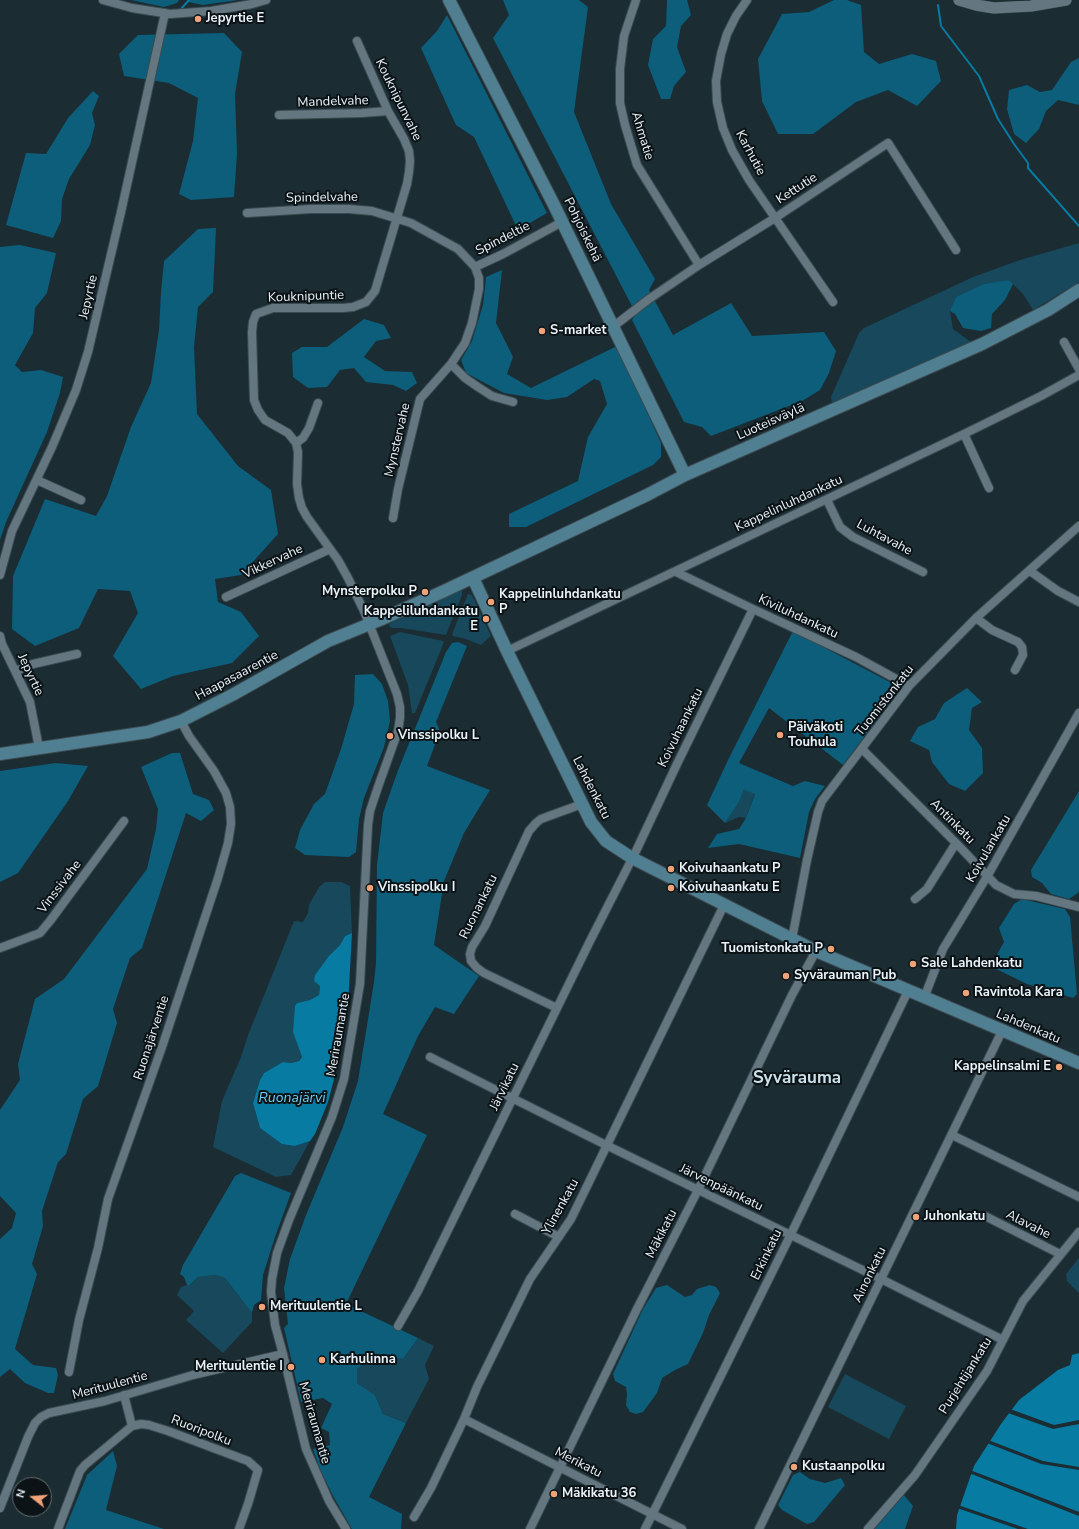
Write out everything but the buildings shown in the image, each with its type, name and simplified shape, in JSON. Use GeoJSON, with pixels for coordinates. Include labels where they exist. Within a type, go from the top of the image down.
{"type":"FeatureCollection","features":[{"type":"Feature","properties":{"kind":"main road","name":"Pohjoiskehä"},"geometry":{"type":"LineString","coordinates":[[449,0],[614,326],[685,475]]}},
{"type":"Feature","properties":{"kind":"main road","name":"Luoteisväylä"},"geometry":{"type":"LineString","coordinates":[[473,578],[685,475],[982,344],[1048,310],[1079,290]]}},
{"type":"Feature","properties":{"kind":"main road","name":"Haapasaarentie"},"geometry":{"type":"LineString","coordinates":[[0,754],[148,732],[181,721],[241,690],[328,641],[369,625],[473,578]]}},
{"type":"Feature","properties":{"kind":"main road","name":"Lahdenkatu"},"geometry":{"type":"LineString","coordinates":[[473,578],[582,804],[597,831],[606,841],[632,858],[792,940],[924,998],[1079,1063]]}},
{"type":"Feature","properties":{"kind":"street"},"geometry":{"type":"LineString","coordinates":[[103,0],[132,8],[165,13],[211,11],[266,0]]}},
{"type":"Feature","properties":{"kind":"street","name":"Ahmatie"},"geometry":{"type":"LineString","coordinates":[[636,0],[624,36],[620,69],[620,103],[625,125],[637,165],[700,265]]}},
{"type":"Feature","properties":{"kind":"street","name":"Karhutie"},"geometry":{"type":"LineString","coordinates":[[747,0],[736,16],[727,34],[721,54],[716,81],[717,102],[723,128],[732,150],[749,180],[833,302]]}},
{"type":"Feature","properties":{"kind":"street"},"geometry":{"type":"LineString","coordinates":[[959,0],[994,8],[1031,6],[1066,0]]}},
{"type":"Feature","properties":{"kind":"street","name":"Jepyrtie"},"geometry":{"type":"LineString","coordinates":[[0,575],[12,531],[37,480],[76,390],[88,352],[165,13]]}},
{"type":"Feature","properties":{"kind":"street","name":"Kouknipunvahe"},"geometry":{"type":"LineString","coordinates":[[357,41],[388,111],[409,151],[410,161],[407,184],[396,217]]}},
{"type":"Feature","properties":{"kind":"street","name":"Mandelvahe"},"geometry":{"type":"LineString","coordinates":[[279,115],[388,111]]}},
{"type":"Feature","properties":{"kind":"street","name":"Kettutie"},"geometry":{"type":"LineString","coordinates":[[614,326],[649,299],[888,143],[956,250]]}},
{"type":"Feature","properties":{"kind":"street","name":"Spindelvahe"},"geometry":{"type":"LineString","coordinates":[[247,213],[349,209],[372,211],[396,217]]}},
{"type":"Feature","properties":{"kind":"street","name":"Spindeltie"},"geometry":{"type":"LineString","coordinates":[[396,217],[411,222],[458,249],[475,267],[503,254],[562,222]]}},
{"type":"Feature","properties":{"kind":"street","name":"Kouknipuntie"},"geometry":{"type":"LineString","coordinates":[[296,443],[288,433],[266,420],[258,410],[254,400],[252,332],[256,314],[273,308],[343,308],[353,307],[366,302],[375,291],[396,217]]}},
{"type":"Feature","properties":{"kind":"street","name":"Mynstervahe"},"geometry":{"type":"LineString","coordinates":[[393,518],[398,489],[420,399],[451,364],[465,344],[478,301],[480,289],[479,278],[475,267]]}},
{"type":"Feature","properties":{"kind":"street"},"geometry":{"type":"LineString","coordinates":[[1064,342],[1079,370]]}},
{"type":"Feature","properties":{"kind":"street"},"geometry":{"type":"LineString","coordinates":[[451,364],[465,378],[492,396],[513,402]]}},
{"type":"Feature","properties":{"kind":"street","name":"Kappelinluhdankatu"},"geometry":{"type":"LineString","coordinates":[[507,651],[964,434],[1041,396],[1079,375]]}},
{"type":"Feature","properties":{"kind":"street"},"geometry":{"type":"LineString","coordinates":[[318,403],[309,428],[303,438],[296,443],[298,452],[297,484],[302,508],[348,578],[369,625]]}},
{"type":"Feature","properties":{"kind":"street"},"geometry":{"type":"LineString","coordinates":[[964,434],[989,488]]}},
{"type":"Feature","properties":{"kind":"street"},"geometry":{"type":"LineString","coordinates":[[37,480],[81,500]]}},
{"type":"Feature","properties":{"kind":"street","name":"Luhtavahe"},"geometry":{"type":"LineString","coordinates":[[826,500],[840,527],[853,537],[924,572]]}},
{"type":"Feature","properties":{"kind":"street","name":"Tuomistonkatu"},"geometry":{"type":"LineString","coordinates":[[792,940],[807,860],[822,801],[909,686],[976,618],[1079,526]]}},
{"type":"Feature","properties":{"kind":"street","name":"Vikkervahe"},"geometry":{"type":"LineString","coordinates":[[226,597],[330,549]]}},
{"type":"Feature","properties":{"kind":"street"},"geometry":{"type":"LineString","coordinates":[[1030,571],[1058,591],[1079,602]]}},
{"type":"Feature","properties":{"kind":"street","name":"Kiviluhdankatu"},"geometry":{"type":"LineString","coordinates":[[676,572],[856,657],[909,686]]}},
{"type":"Feature","properties":{"kind":"street","name":"Koivuhaankatu"},"geometry":{"type":"LineString","coordinates":[[632,858],[753,609]]}},
{"type":"Feature","properties":{"kind":"street"},"geometry":{"type":"LineString","coordinates":[[976,618],[992,630],[1018,642],[1022,647],[1023,655],[1015,670]]}},
{"type":"Feature","properties":{"kind":"street","name":"Meriraumantie"},"geometry":{"type":"LineString","coordinates":[[346,1529],[329,1501],[310,1460],[271,1305],[272,1279],[277,1253],[326,1131],[344,1079],[360,984],[368,824],[370,812],[378,787],[398,731],[400,718],[397,694],[369,625]]}},
{"type":"Feature","properties":{"kind":"street","name":"Jepyrtie"},"geometry":{"type":"LineString","coordinates":[[0,636],[2,644],[30,702],[39,748]]}},
{"type":"Feature","properties":{"kind":"street"},"geometry":{"type":"LineString","coordinates":[[16,671],[33,664],[77,654]]}},
{"type":"Feature","properties":{"kind":"street","name":"Koivulankatu"},"geometry":{"type":"LineString","coordinates":[[924,998],[944,949],[988,875],[1079,713]]}},
{"type":"Feature","properties":{"kind":"street","name":"Ruonajärventie"},"geometry":{"type":"LineString","coordinates":[[69,1372],[79,1320],[98,1248],[108,1200],[162,1047],[218,878],[228,843],[231,818],[226,793],[214,771],[189,736],[181,721]]}},
{"type":"Feature","properties":{"kind":"street","name":"Antinkatu"},"geometry":{"type":"LineString","coordinates":[[862,749],[988,875],[996,885],[1014,894],[1036,896],[1079,907]]}},
{"type":"Feature","properties":{"kind":"street","name":"Ruonankatu"},"geometry":{"type":"LineString","coordinates":[[557,1008],[477,968],[471,961],[470,954],[485,926],[529,832],[541,819],[582,804]]}},
{"type":"Feature","properties":{"kind":"street","name":"Vinssivahe"},"geometry":{"type":"LineString","coordinates":[[0,948],[40,932],[50,921],[124,821]]}},
{"type":"Feature","properties":{"kind":"street"},"geometry":{"type":"LineString","coordinates":[[915,899],[927,889],[956,843]]}},
{"type":"Feature","properties":{"kind":"street","name":"Järvikatu"},"geometry":{"type":"LineString","coordinates":[[398,1326],[418,1291],[632,858]]}},
{"type":"Feature","properties":{"kind":"street","name":"Ylinenkatu"},"geometry":{"type":"LineString","coordinates":[[414,1517],[431,1488],[464,1419],[477,1387],[530,1279],[571,1219],[724,905]]}},
{"type":"Feature","properties":{"kind":"street","name":"Mäkikatu"},"geometry":{"type":"LineString","coordinates":[[530,1529],[637,1309],[698,1190],[789,1002],[816,951]]}},
{"type":"Feature","properties":{"kind":"street","name":"Erkinkatu"},"geometry":{"type":"LineString","coordinates":[[645,1529],[790,1236],[908,991]]}},
{"type":"Feature","properties":{"kind":"street","name":"Ainonkatu"},"geometry":{"type":"LineString","coordinates":[[759,1529],[1002,1031]]}},
{"type":"Feature","properties":{"kind":"street","name":"Järvenpäänkatu"},"geometry":{"type":"LineString","coordinates":[[430,1057],[1002,1340]]}},
{"type":"Feature","properties":{"kind":"street"},"geometry":{"type":"LineString","coordinates":[[952,1135],[1079,1197]]}},
{"type":"Feature","properties":{"kind":"street"},"geometry":{"type":"LineString","coordinates":[[515,1214],[559,1237]]}},
{"type":"Feature","properties":{"kind":"street","name":"Alavahe"},"geometry":{"type":"LineString","coordinates":[[985,1216],[1060,1254]]}},
{"type":"Feature","properties":{"kind":"street","name":"Purjehtijankatu"},"geometry":{"type":"LineString","coordinates":[[868,1529],[915,1475],[987,1371],[1023,1301],[1079,1232]]}},
{"type":"Feature","properties":{"kind":"street","name":"Merituulentie"},"geometry":{"type":"LineString","coordinates":[[0,1508],[28,1436],[35,1423],[48,1413],[124,1395],[193,1375],[283,1354]]}},
{"type":"Feature","properties":{"kind":"street"},"geometry":{"type":"LineString","coordinates":[[58,1529],[80,1471],[85,1465],[132,1426],[124,1395]]}},
{"type":"Feature","properties":{"kind":"street","name":"Merikatu"},"geometry":{"type":"LineString","coordinates":[[464,1419],[682,1529]]}},
{"type":"Feature","properties":{"kind":"street","name":"Ruoripolku"},"geometry":{"type":"LineString","coordinates":[[132,1426],[141,1424],[168,1431],[248,1461],[258,1470],[239,1529]]}},
{"type":"Feature","properties":{"kind":"shaded area"},"geometry":{"type":"Polygon","coordinates":[[[131,0],[179,0],[177,3],[164,7],[131,0]]]}},
{"type":"Feature","properties":{"kind":"shaded area"},"geometry":{"type":"Polygon","coordinates":[[[189,0],[238,0],[203,5],[188,2],[189,0]]]}},
{"type":"Feature","properties":{"kind":"shaded area"},"geometry":{"type":"Polygon","coordinates":[[[503,0],[579,0],[588,7],[574,112],[611,204],[655,279],[649,290],[673,335],[731,303],[752,336],[824,332],[836,351],[829,373],[820,390],[802,401],[711,436],[702,427],[684,422],[632,320],[636,314],[493,38],[509,15],[503,0]]]}},
{"type":"Feature","properties":{"kind":"shaded area"},"geometry":{"type":"Polygon","coordinates":[[[667,0],[687,0],[691,15],[681,26],[677,47],[686,72],[674,86],[670,99],[661,99],[648,65],[653,39],[666,26],[667,0]]]}},
{"type":"Feature","properties":{"kind":"shaded area"},"geometry":{"type":"Polygon","coordinates":[[[834,0],[847,0],[861,5],[864,52],[879,64],[912,54],[936,61],[941,81],[917,106],[888,90],[856,102],[813,134],[778,134],[762,101],[758,59],[782,14],[809,12],[834,0]]]}},
{"type":"Feature","properties":{"kind":"shaded area"},"geometry":{"type":"Polygon","coordinates":[[[447,15],[547,213],[518,230],[474,137],[456,125],[421,48],[437,31],[447,15]]]}},
{"type":"Feature","properties":{"kind":"shaded area"},"geometry":{"type":"Polygon","coordinates":[[[224,33],[242,52],[235,94],[237,153],[234,197],[191,200],[179,194],[193,141],[198,98],[169,83],[124,76],[119,54],[138,35],[224,33]]]}},
{"type":"Feature","properties":{"kind":"shaded area"},"geometry":{"type":"Polygon","coordinates":[[[1079,58],[1079,105],[1058,100],[1046,111],[1039,129],[1026,143],[1014,134],[1007,109],[1009,90],[1027,85],[1040,92],[1052,90],[1071,62],[1079,58]]]}},
{"type":"Feature","properties":{"kind":"shaded area"},"geometry":{"type":"Polygon","coordinates":[[[93,91],[99,96],[92,113],[95,125],[90,145],[69,179],[62,199],[61,221],[53,238],[6,225],[26,153],[46,154],[68,118],[93,91]]]}},
{"type":"Feature","properties":{"kind":"shaded area"},"geometry":{"type":"Polygon","coordinates":[[[216,228],[213,292],[198,307],[194,347],[197,414],[238,466],[271,490],[278,534],[241,575],[215,579],[218,602],[241,612],[259,636],[232,663],[173,676],[141,689],[113,656],[138,613],[130,591],[98,589],[79,628],[35,646],[12,629],[13,576],[45,499],[96,516],[107,496],[131,427],[151,383],[159,330],[164,261],[198,229],[216,228]]]}},
{"type":"Feature","properties":{"kind":"shaded area"},"geometry":{"type":"Polygon","coordinates":[[[1079,243],[1079,282],[1033,310],[1023,294],[1009,280],[950,311],[953,329],[971,342],[832,403],[831,397],[859,333],[864,328],[973,277],[1020,260],[1079,243]]]}},
{"type":"Feature","properties":{"kind":"shaded area"},"geometry":{"type":"Polygon","coordinates":[[[20,245],[56,253],[47,293],[35,308],[33,333],[15,365],[22,372],[41,370],[63,377],[60,393],[47,432],[6,522],[0,540],[0,247],[20,245]]]}},
{"type":"Feature","properties":{"kind":"shaded area"},"geometry":{"type":"Polygon","coordinates":[[[502,270],[496,323],[513,357],[507,374],[531,388],[617,346],[661,443],[661,457],[653,465],[526,527],[509,527],[509,514],[578,481],[588,437],[607,404],[600,381],[594,379],[567,397],[547,400],[504,393],[466,373],[461,360],[472,341],[483,305],[486,277],[502,270]]]}},
{"type":"Feature","properties":{"kind":"shaded area"},"geometry":{"type":"Polygon","coordinates":[[[1009,280],[1013,284],[1005,300],[992,314],[991,328],[981,331],[963,328],[955,314],[950,311],[956,297],[984,284],[1009,280]]]}},
{"type":"Feature","properties":{"kind":"shaded area"},"geometry":{"type":"Polygon","coordinates":[[[364,319],[384,325],[391,338],[376,341],[364,357],[385,371],[412,372],[417,383],[406,391],[393,385],[366,382],[354,368],[340,370],[327,387],[308,388],[293,377],[292,353],[302,347],[327,347],[364,319]]]}},
{"type":"Feature","properties":{"kind":"shaded area"},"geometry":{"type":"Polygon","coordinates":[[[461,589],[462,595],[446,635],[390,627],[389,624],[396,620],[461,589]]]}},
{"type":"Feature","properties":{"kind":"shaded area"},"geometry":{"type":"Polygon","coordinates":[[[468,594],[472,595],[491,636],[481,645],[453,636],[452,634],[468,594]]]}},
{"type":"Feature","properties":{"kind":"shaded area"},"geometry":{"type":"Polygon","coordinates":[[[793,631],[901,688],[843,765],[769,708],[739,763],[793,786],[805,781],[825,786],[815,799],[809,812],[800,858],[739,844],[708,848],[717,834],[739,829],[746,818],[755,794],[744,790],[739,802],[725,823],[707,805],[793,631]]]}},
{"type":"Feature","properties":{"kind":"shaded area"},"geometry":{"type":"Polygon","coordinates":[[[400,632],[444,642],[415,713],[412,713],[408,685],[390,636],[400,632]]]}},
{"type":"Feature","properties":{"kind":"shaded area"},"geometry":{"type":"Polygon","coordinates":[[[458,642],[467,646],[436,722],[440,731],[427,766],[490,790],[464,833],[444,881],[434,945],[479,976],[454,1014],[435,1007],[418,1036],[383,1114],[427,1135],[346,1304],[418,1338],[403,1359],[375,1356],[357,1369],[357,1383],[375,1395],[383,1414],[406,1423],[369,1497],[402,1514],[401,1529],[352,1529],[333,1496],[320,1469],[313,1449],[330,1445],[329,1432],[321,1428],[332,1404],[323,1398],[301,1402],[284,1328],[288,1324],[284,1288],[290,1259],[306,1215],[343,1127],[358,1081],[376,963],[377,865],[383,813],[397,773],[446,652],[452,643],[458,642]]]}},
{"type":"Feature","properties":{"kind":"shaded area"},"geometry":{"type":"Polygon","coordinates":[[[373,674],[382,684],[388,701],[390,721],[384,747],[364,798],[359,819],[356,852],[349,857],[305,855],[295,848],[300,830],[314,804],[325,794],[341,749],[354,704],[355,675],[373,674]]]}},
{"type":"Feature","properties":{"kind":"shaded area"},"geometry":{"type":"Polygon","coordinates":[[[967,688],[982,702],[972,708],[969,730],[982,748],[983,773],[965,791],[949,784],[932,762],[929,750],[910,741],[918,727],[935,719],[944,703],[967,688]]]}},
{"type":"Feature","properties":{"kind":"shaded area"},"geometry":{"type":"Polygon","coordinates":[[[172,753],[180,753],[193,794],[209,800],[214,810],[201,821],[186,813],[142,948],[130,958],[113,1009],[117,1023],[98,1086],[83,1099],[66,1154],[58,1162],[42,1211],[43,1226],[32,1264],[37,1274],[15,1349],[33,1365],[56,1368],[58,1375],[54,1393],[48,1393],[25,1383],[10,1369],[0,1377],[0,1239],[12,1228],[16,1213],[0,1196],[0,1110],[20,1080],[18,1064],[35,999],[64,979],[147,869],[156,829],[158,809],[141,767],[172,753]]]}},
{"type":"Feature","properties":{"kind":"shaded area"},"geometry":{"type":"Polygon","coordinates":[[[56,763],[88,766],[68,801],[18,873],[0,882],[0,771],[56,763]]]}},
{"type":"Feature","properties":{"kind":"shaded area"},"geometry":{"type":"Polygon","coordinates":[[[744,790],[755,793],[746,818],[739,817],[725,823],[739,802],[744,790]]]}},
{"type":"Feature","properties":{"kind":"shaded area"},"geometry":{"type":"Polygon","coordinates":[[[1079,791],[1079,890],[1078,893],[1069,899],[1051,894],[1042,883],[1032,877],[1031,870],[1079,791]]]}},
{"type":"Feature","properties":{"kind":"shaded area"},"geometry":{"type":"Polygon","coordinates":[[[325,882],[341,882],[350,886],[352,933],[345,936],[335,950],[320,986],[319,995],[310,1000],[297,1003],[297,1043],[302,1056],[299,1061],[291,1063],[283,1062],[264,1073],[260,1080],[253,1103],[260,1128],[273,1137],[295,1146],[310,1141],[291,1175],[276,1177],[213,1147],[222,1101],[241,1057],[248,1035],[294,921],[303,922],[308,913],[309,905],[319,887],[325,882]]]}},
{"type":"Feature","properties":{"kind":"shaded area"},"geometry":{"type":"Polygon","coordinates":[[[1022,899],[1065,909],[1070,917],[1077,994],[1073,998],[1027,984],[996,969],[994,960],[1004,942],[999,928],[1014,904],[1022,899]]]}},
{"type":"Feature","properties":{"kind":"shaded area"},"geometry":{"type":"Polygon","coordinates":[[[241,1173],[291,1193],[263,1275],[261,1300],[254,1305],[252,1313],[225,1278],[216,1275],[198,1277],[189,1286],[187,1285],[184,1277],[180,1274],[183,1265],[235,1176],[241,1173]]]}},
{"type":"Feature","properties":{"kind":"shaded area"},"geometry":{"type":"Polygon","coordinates":[[[1079,1258],[1079,1293],[1067,1281],[1066,1274],[1079,1258]]]}},
{"type":"Feature","properties":{"kind":"shaded area"},"geometry":{"type":"Polygon","coordinates":[[[216,1275],[225,1278],[252,1313],[252,1322],[223,1353],[186,1320],[194,1311],[177,1295],[181,1287],[187,1285],[190,1286],[198,1277],[216,1275]]]}},
{"type":"Feature","properties":{"kind":"shaded area"},"geometry":{"type":"Polygon","coordinates":[[[667,1285],[685,1297],[692,1295],[697,1289],[710,1285],[716,1287],[720,1293],[688,1364],[662,1378],[657,1393],[643,1412],[636,1414],[630,1412],[626,1405],[626,1387],[615,1381],[613,1374],[643,1309],[656,1288],[667,1285]]]}},
{"type":"Feature","properties":{"kind":"shaded area"},"geometry":{"type":"Polygon","coordinates":[[[418,1338],[434,1346],[425,1365],[429,1379],[406,1423],[383,1414],[375,1395],[357,1383],[357,1369],[375,1356],[403,1359],[418,1338]]]}},
{"type":"Feature","properties":{"kind":"shaded area"},"geometry":{"type":"Polygon","coordinates":[[[845,1374],[906,1406],[889,1439],[828,1407],[845,1374]]]}},
{"type":"Feature","properties":{"kind":"shaded area"},"geometry":{"type":"Polygon","coordinates":[[[113,1451],[117,1466],[106,1510],[164,1529],[65,1529],[87,1475],[113,1451]]]}},
{"type":"Feature","properties":{"kind":"shaded area"},"geometry":{"type":"Polygon","coordinates":[[[800,1472],[810,1479],[825,1483],[841,1478],[845,1485],[814,1522],[807,1524],[782,1510],[778,1505],[793,1475],[800,1472]]]}},
{"type":"Feature","properties":{"kind":"shaded area"},"geometry":{"type":"Polygon","coordinates":[[[904,1495],[913,1506],[905,1529],[874,1529],[904,1495]]]}},
{"type":"Feature","properties":{"kind":"water","name":"Ruonajärvi"},"geometry":{"type":"Polygon","coordinates":[[[352,933],[348,1006],[328,1102],[315,1134],[310,1141],[295,1146],[282,1144],[260,1128],[253,1103],[260,1080],[264,1073],[283,1062],[291,1063],[299,1061],[302,1057],[293,1032],[295,1006],[297,1003],[310,1000],[319,995],[320,986],[314,981],[315,975],[329,956],[340,945],[345,936],[352,933]]]}},
{"type":"Feature","properties":{"kind":"water"},"geometry":{"type":"Polygon","coordinates":[[[1079,1353],[1079,1529],[956,1529],[957,1515],[974,1466],[1001,1424],[1019,1400],[1058,1370],[1070,1365],[1072,1355],[1079,1353]]]}},
{"type":"Feature","properties":{"kind":"pier"},"geometry":{"type":"Polygon","coordinates":[[[1010,1409],[1054,1425],[1079,1420],[1079,1424],[1053,1429],[1008,1413],[1010,1409]]]}},
{"type":"Feature","properties":{"kind":"pier"},"geometry":{"type":"Polygon","coordinates":[[[988,1440],[1043,1461],[1079,1467],[1079,1470],[1041,1464],[987,1443],[988,1440]]]}},
{"type":"Feature","properties":{"kind":"pier"},"geometry":{"type":"Polygon","coordinates":[[[970,1470],[1079,1512],[1079,1516],[969,1473],[970,1470]]]}},
{"type":"Feature","properties":{"kind":"pier"},"geometry":{"type":"Polygon","coordinates":[[[958,1505],[1028,1529],[1018,1529],[957,1508],[958,1505]]]}},
{"type":"Feature","properties":{"kind":"waterway"},"geometry":{"type":"LineString","coordinates":[[181,9],[189,0]]}},
{"type":"Feature","properties":{"kind":"waterway"},"geometry":{"type":"LineString","coordinates":[[938,5],[941,26],[979,76],[998,119],[1028,163],[1028,168],[1079,226]]}},
{"type":"Feature","properties":{"kind":"place","name":"Jepyrtie E"},"geometry":{"type":"Point","coordinates":[198,19]}},
{"type":"Feature","properties":{"kind":"place","name":"S-market"},"geometry":{"type":"Point","coordinates":[542,331]}},
{"type":"Feature","properties":{"kind":"place","name":"Mynsterpolku P"},"geometry":{"type":"Point","coordinates":[425,592]}},
{"type":"Feature","properties":{"kind":"place","name":"Kappelinluhdankatu P"},"geometry":{"type":"Point","coordinates":[491,602]}},
{"type":"Feature","properties":{"kind":"place","name":"Kappeliluhdankatu E"},"geometry":{"type":"Point","coordinates":[486,619]}},
{"type":"Feature","properties":{"kind":"place","name":"Päiväkoti Touhula"},"geometry":{"type":"Point","coordinates":[780,735]}},
{"type":"Feature","properties":{"kind":"place","name":"Vinssipolku L"},"geometry":{"type":"Point","coordinates":[390,736]}},
{"type":"Feature","properties":{"kind":"place","name":"Koivuhaankatu P"},"geometry":{"type":"Point","coordinates":[671,869]}},
{"type":"Feature","properties":{"kind":"place","name":"Vinssipolku I"},"geometry":{"type":"Point","coordinates":[370,888]}},
{"type":"Feature","properties":{"kind":"place","name":"Koivuhaankatu E"},"geometry":{"type":"Point","coordinates":[671,888]}},
{"type":"Feature","properties":{"kind":"place","name":"Tuomistonkatu P"},"geometry":{"type":"Point","coordinates":[831,949]}},
{"type":"Feature","properties":{"kind":"place","name":"Sale Lahdenkatu"},"geometry":{"type":"Point","coordinates":[913,964]}},
{"type":"Feature","properties":{"kind":"place","name":"Syvärauman Pub"},"geometry":{"type":"Point","coordinates":[786,976]}},
{"type":"Feature","properties":{"kind":"place","name":"Ravintola Kara"},"geometry":{"type":"Point","coordinates":[966,993]}},
{"type":"Feature","properties":{"kind":"place","name":"Kappelinsalmi E"},"geometry":{"type":"Point","coordinates":[1059,1067]}},
{"type":"Feature","properties":{"kind":"place","name":"Juhonkatu"},"geometry":{"type":"Point","coordinates":[916,1217]}},
{"type":"Feature","properties":{"kind":"place","name":"Merituulentie L"},"geometry":{"type":"Point","coordinates":[262,1307]}},
{"type":"Feature","properties":{"kind":"place","name":"Karhulinna"},"geometry":{"type":"Point","coordinates":[322,1360]}},
{"type":"Feature","properties":{"kind":"place","name":"Merituulentie I"},"geometry":{"type":"Point","coordinates":[291,1367]}},
{"type":"Feature","properties":{"kind":"place","name":"Kustaanpolku"},"geometry":{"type":"Point","coordinates":[794,1467]}},
{"type":"Feature","properties":{"kind":"place","name":"Mäkikatu 36"},"geometry":{"type":"Point","coordinates":[554,1494]}},
{"type":"Feature","properties":{"kind":"district","name":"Syvärauma"},"geometry":{"type":"Point","coordinates":[797,1079]}}]}
